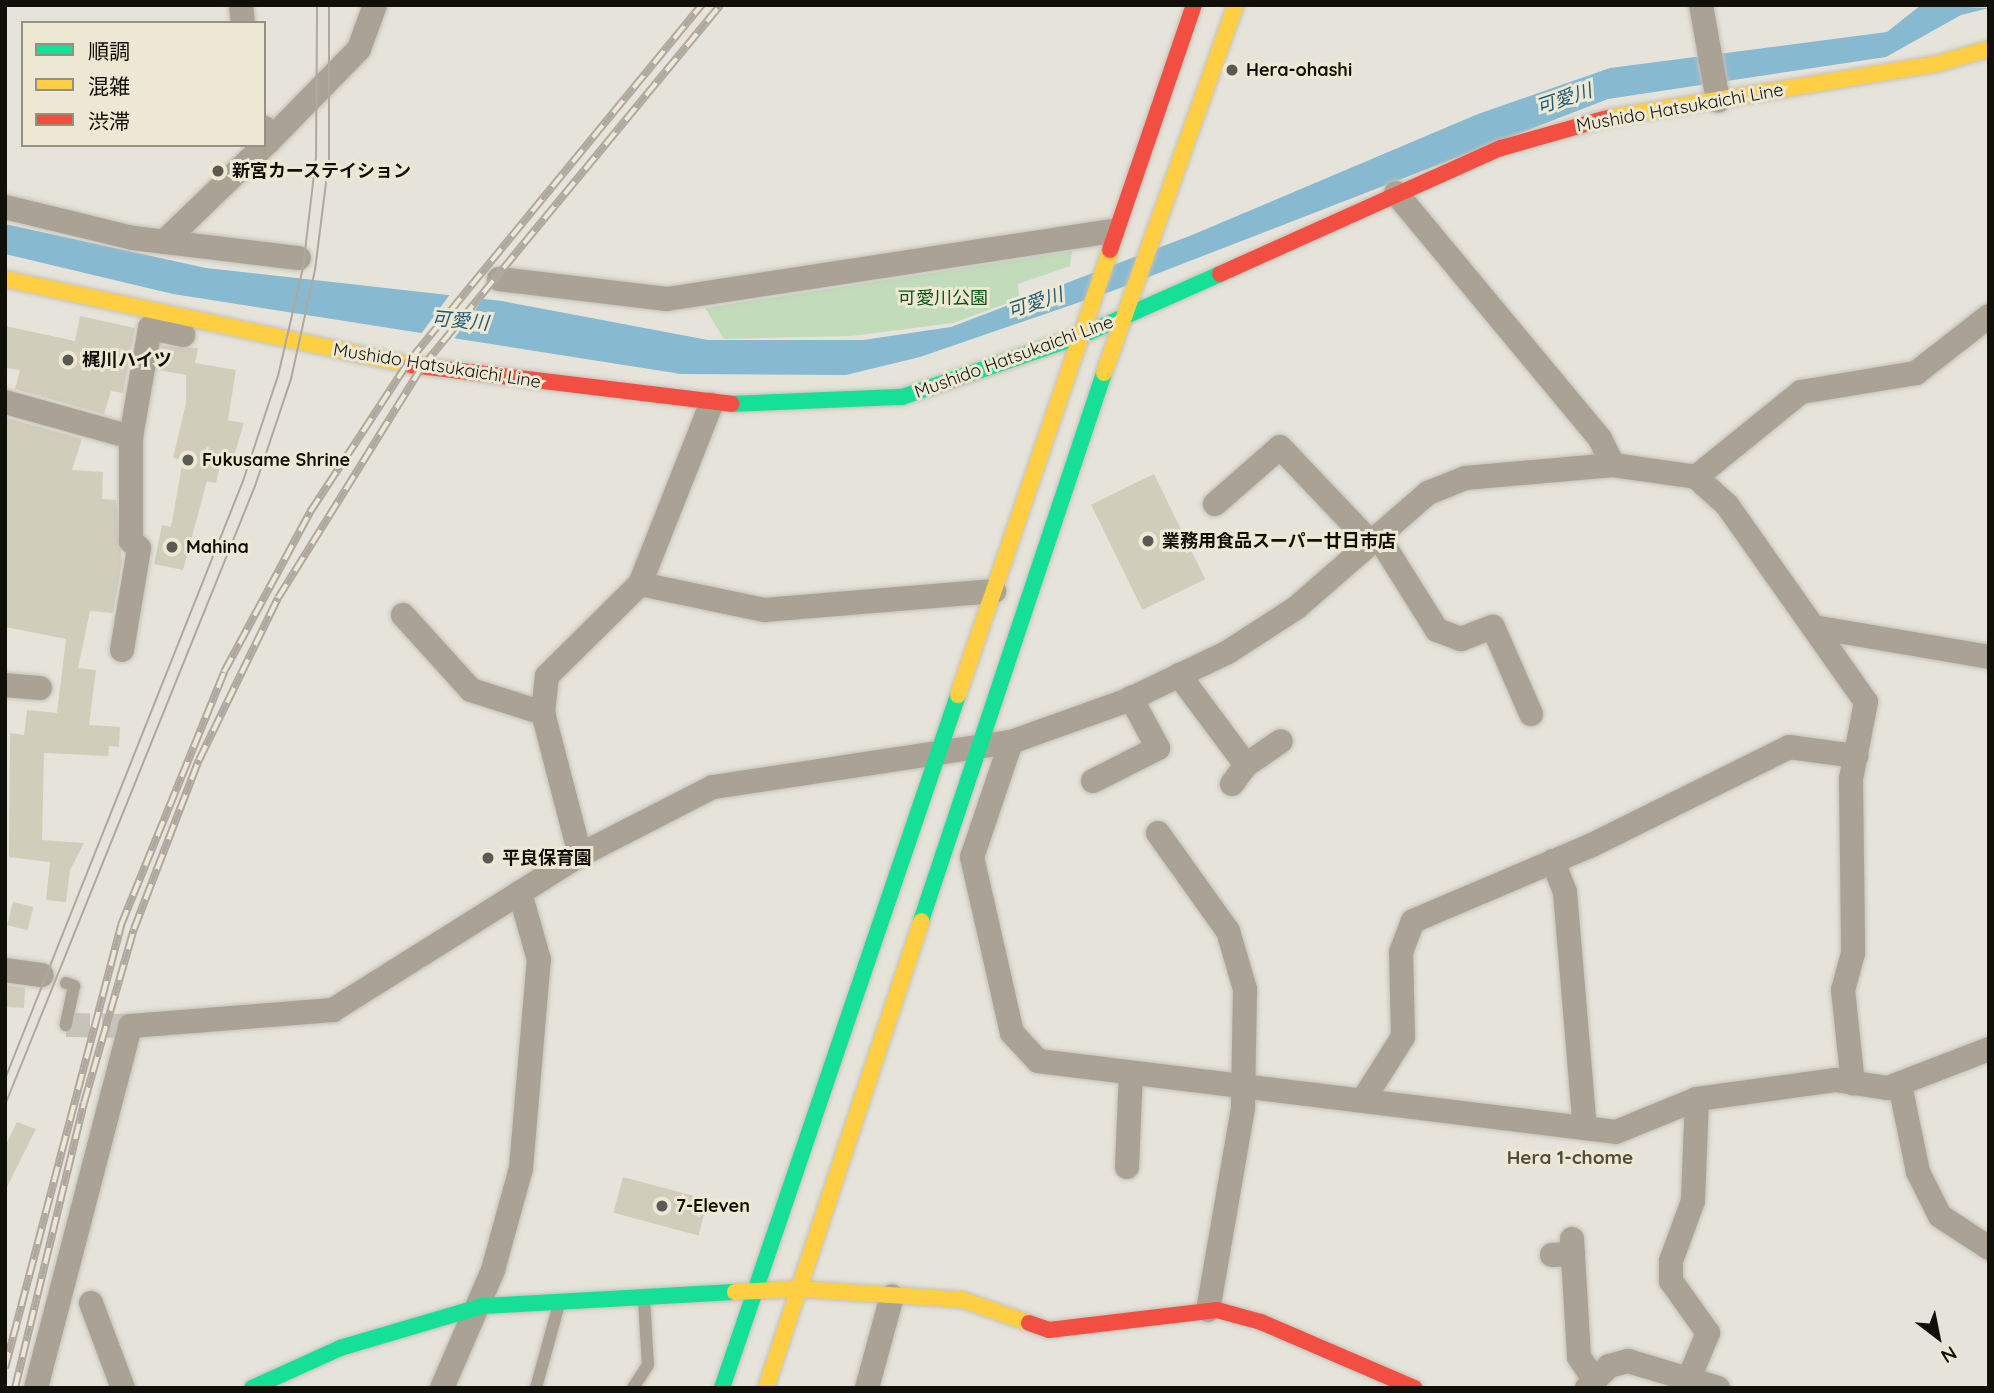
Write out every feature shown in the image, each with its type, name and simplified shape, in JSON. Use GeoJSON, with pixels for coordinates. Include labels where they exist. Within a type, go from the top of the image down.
{"type":"FeatureCollection","features":[{"type":"Feature","properties":{"kind":"street"},"geometry":{"type":"LineString","coordinates":[[266,135],[359,49],[375,5]]}},
{"type":"Feature","properties":{"kind":"street"},"geometry":{"type":"LineString","coordinates":[[722,1388],[751,1290],[1083,335],[1112,234],[1194,5]]}},
{"type":"Feature","properties":{"kind":"street"},"geometry":{"type":"LineString","coordinates":[[766,1388],[1122,318],[1236,5]]}},
{"type":"Feature","properties":{"kind":"street"},"geometry":{"type":"LineString","coordinates":[[1701,5],[1718,92]]}},
{"type":"Feature","properties":{"kind":"street","name":"Mushido Hatsukaichi Line"},"geometry":{"type":"LineString","coordinates":[[5,279],[217,326],[422,367],[712,405],[902,397],[1083,335],[1501,148],[1607,118],[1718,92],[1989,49]]}},
{"type":"Feature","properties":{"kind":"street"},"geometry":{"type":"LineString","coordinates":[[164,242],[255,147]]}},
{"type":"Feature","properties":{"kind":"street"},"geometry":{"type":"LineString","coordinates":[[1396,193],[1600,439],[1613,465]]}},
{"type":"Feature","properties":{"kind":"street"},"geometry":{"type":"LineString","coordinates":[[5,207],[164,242],[299,258]]}},
{"type":"Feature","properties":{"kind":"street"},"geometry":{"type":"LineString","coordinates":[[499,279],[667,299],[1112,234]]}},
{"type":"Feature","properties":{"kind":"street"},"geometry":{"type":"LineString","coordinates":[[1696,477],[1801,392],[1916,373],[1989,316]]}},
{"type":"Feature","properties":{"kind":"street"},"geometry":{"type":"LineString","coordinates":[[122,650],[139,548],[131,541],[131,437],[150,328],[203,339],[217,326]]}},
{"type":"Feature","properties":{"kind":"street"},"geometry":{"type":"LineString","coordinates":[[5,402],[131,437]]}},
{"type":"Feature","properties":{"kind":"street"},"geometry":{"type":"LineString","coordinates":[[580,855],[543,713],[547,677],[640,584],[712,405]]}},
{"type":"Feature","properties":{"kind":"street"},"geometry":{"type":"LineString","coordinates":[[1215,504],[1280,447],[1374,539],[1437,630],[1461,639],[1493,627],[1531,714]]}},
{"type":"Feature","properties":{"kind":"street"},"geometry":{"type":"LineString","coordinates":[[36,1388],[130,1026],[333,1010],[580,855],[713,787],[937,756],[982,741],[1011,742],[1131,698],[1179,675],[1296,608],[1428,492],[1465,478],[1613,465],[1696,477],[1727,505],[1866,702],[1856,756],[1853,953],[1843,990],[1853,1083]]}},
{"type":"Feature","properties":{"kind":"street"},"geometry":{"type":"LineString","coordinates":[[640,584],[764,610],[994,592]]}},
{"type":"Feature","properties":{"kind":"street"},"geometry":{"type":"LineString","coordinates":[[403,615],[471,690],[543,713]]}},
{"type":"Feature","properties":{"kind":"street"},"geometry":{"type":"LineString","coordinates":[[1814,627],[1989,657]]}},
{"type":"Feature","properties":{"kind":"street"},"geometry":{"type":"LineString","coordinates":[[1179,675],[1239,775],[1281,741]]}},
{"type":"Feature","properties":{"kind":"street"},"geometry":{"type":"LineString","coordinates":[[5,685],[40,688]]}},
{"type":"Feature","properties":{"kind":"street"},"geometry":{"type":"LineString","coordinates":[[1093,781],[1158,748],[1131,698]]}},
{"type":"Feature","properties":{"kind":"street"},"geometry":{"type":"LineString","coordinates":[[1011,742],[972,857],[1012,1033],[1038,1061],[1245,1088],[1365,1097],[1616,1132],[1697,1099],[1853,1083],[1900,1085],[1989,1049]]}},
{"type":"Feature","properties":{"kind":"street"},"geometry":{"type":"LineString","coordinates":[[1365,1097],[1403,1037],[1401,952],[1413,921],[1553,861],[1789,747],[1856,756]]}},
{"type":"Feature","properties":{"kind":"street"},"geometry":{"type":"LineString","coordinates":[[1158,833],[1227,931],[1245,989],[1245,1088],[1209,1310]]}},
{"type":"Feature","properties":{"kind":"street"},"geometry":{"type":"LineString","coordinates":[[1553,861],[1565,892],[1585,1128]]}},
{"type":"Feature","properties":{"kind":"street"},"geometry":{"type":"LineString","coordinates":[[442,1388],[476,1308],[519,1184],[533,1074],[539,960],[520,893]]}},
{"type":"Feature","properties":{"kind":"street"},"geometry":{"type":"LineString","coordinates":[[5,970],[42,975]]}},
{"type":"Feature","properties":{"kind":"street"},"geometry":{"type":"LineString","coordinates":[[1127,1167],[1131,1073]]}},
{"type":"Feature","properties":{"kind":"street"},"geometry":{"type":"LineString","coordinates":[[1900,1085],[1918,1172],[1940,1216],[1989,1248]]}},
{"type":"Feature","properties":{"kind":"street"},"geometry":{"type":"LineString","coordinates":[[1690,1376],[1708,1332],[1671,1281],[1671,1261],[1693,1200],[1697,1099]]}},
{"type":"Feature","properties":{"kind":"street"},"geometry":{"type":"LineString","coordinates":[[1566,1249],[1579,1357],[1590,1383],[1628,1361],[1690,1376],[1718,1388]]}},
{"type":"Feature","properties":{"kind":"street"},"geometry":{"type":"LineString","coordinates":[[252,1388],[340,1348],[476,1308],[560,1300],[799,1289],[962,1300],[1049,1330],[1209,1310],[1261,1322],[1413,1388]]}},
{"type":"Feature","properties":{"kind":"street"},"geometry":{"type":"LineString","coordinates":[[866,1388],[892,1296]]}},
{"type":"Feature","properties":{"kind":"street"},"geometry":{"type":"LineString","coordinates":[[91,1303],[123,1388]]}},
{"type":"Feature","properties":{"kind":"lane"},"geometry":{"type":"LineString","coordinates":[[66,983],[74,985],[66,1025]]}},
{"type":"Feature","properties":{"kind":"lane"},"geometry":{"type":"LineString","coordinates":[[633,1388],[648,1365],[643,1297]]}},
{"type":"Feature","properties":{"kind":"lane"},"geometry":{"type":"LineString","coordinates":[[536,1388],[560,1300]]}},
{"type":"Feature","properties":{"kind":"green space","name":"可愛川公園"},"geometry":{"type":"Polygon","coordinates":[[[1072,251],[1070,266],[1018,284],[1019,299],[953,323],[851,336],[724,339],[705,308],[1072,251]]]}},
{"type":"Feature","properties":{"kind":"water","name":"可愛川"},"geometry":{"type":"Polygon","coordinates":[[[1921,5],[1989,8],[1961,15],[1886,57],[1608,99],[1115,290],[920,357],[846,375],[681,374],[173,294],[5,254],[5,224],[206,268],[502,301],[708,340],[863,340],[951,327],[1192,235],[1478,114],[1610,68],[1887,32],[1921,5]]]}},
{"type":"Feature","properties":{"kind":"pier"},"geometry":{"type":"Polygon","coordinates":[[[451,293],[485,296],[451,343],[418,338],[451,293]]]}},
{"type":"Feature","properties":{"kind":"building"},"geometry":{"type":"Polygon","coordinates":[[[80,316],[135,328],[123,393],[111,391],[104,414],[15,389],[20,370],[5,368],[5,326],[75,341],[80,316]]]}},
{"type":"Feature","properties":{"kind":"building"},"geometry":{"type":"Polygon","coordinates":[[[162,346],[198,348],[195,363],[236,370],[228,420],[244,423],[233,459],[222,457],[216,483],[207,481],[183,570],[154,564],[162,525],[171,527],[183,460],[173,458],[186,403],[186,375],[158,370],[162,346]]]}},
{"type":"Feature","properties":{"kind":"building"},"geometry":{"type":"Polygon","coordinates":[[[7,418],[82,439],[72,470],[103,472],[102,499],[116,500],[122,561],[113,613],[90,611],[78,668],[96,670],[89,725],[120,727],[119,747],[109,746],[108,756],[44,753],[42,840],[84,843],[70,870],[66,902],[46,900],[50,862],[9,857],[10,733],[24,735],[27,710],[57,713],[66,639],[5,627],[7,418]]]}},
{"type":"Feature","properties":{"kind":"building","name":"業務用食品スーパー廿日市店"},"geometry":{"type":"Polygon","coordinates":[[[1154,474],[1205,579],[1142,610],[1091,505],[1154,474]]]}},
{"type":"Feature","properties":{"kind":"building"},"geometry":{"type":"Polygon","coordinates":[[[13,902],[33,907],[28,930],[7,925],[13,902]]]}},
{"type":"Feature","properties":{"kind":"building"},"geometry":{"type":"Polygon","coordinates":[[[5,985],[25,988],[24,1008],[5,1007],[5,985]]]}},
{"type":"Feature","properties":{"kind":"building"},"geometry":{"type":"Polygon","coordinates":[[[17,1122],[36,1129],[5,1191],[5,1146],[17,1122]]]}},
{"type":"Feature","properties":{"kind":"building","name":"7-Eleven"},"geometry":{"type":"Polygon","coordinates":[[[623,1177],[708,1200],[698,1236],[613,1213],[623,1177]]]}},
{"type":"Feature","properties":{"kind":"tunnel"},"geometry":{"type":"LineString","coordinates":[[66,1025],[130,1026]]}},
{"type":"Feature","properties":{"kind":"tram line"},"geometry":{"type":"LineString","coordinates":[[5,1079],[243,481],[278,376],[303,268],[316,158],[317,5]]}},
{"type":"Feature","properties":{"kind":"tram line"},"geometry":{"type":"LineString","coordinates":[[5,1105],[255,486],[291,379],[315,270],[329,159],[329,5]]}},
{"type":"Feature","properties":{"kind":"railway"},"geometry":{"type":"LineString","coordinates":[[5,1368],[121,925],[224,672],[310,512],[410,360],[702,5]]}},
{"type":"Feature","properties":{"kind":"railway"},"geometry":{"type":"LineString","coordinates":[[15,1388],[84,1103],[134,929],[199,760],[278,598],[422,367],[720,5]]}},
{"type":"Feature","properties":{"kind":"traffic: fast"},"geometry":{"type":"LineString","coordinates":[[732,404],[902,397],[1083,335],[1220,274]]}},
{"type":"Feature","properties":{"kind":"traffic: fast"},"geometry":{"type":"LineString","coordinates":[[921,921],[1104,373]]}},
{"type":"Feature","properties":{"kind":"traffic: fast"},"geometry":{"type":"LineString","coordinates":[[722,1388],[958,695]]}},
{"type":"Feature","properties":{"kind":"traffic: fast"},"geometry":{"type":"LineString","coordinates":[[252,1388],[340,1348],[483,1306],[735,1292]]}},
{"type":"Feature","properties":{"kind":"traffic: slow"},"geometry":{"type":"LineString","coordinates":[[1104,373],[1236,5]]}},
{"type":"Feature","properties":{"kind":"traffic: slow"},"geometry":{"type":"LineString","coordinates":[[1607,118],[1936,64],[1989,49]]}},
{"type":"Feature","properties":{"kind":"traffic: slow"},"geometry":{"type":"LineString","coordinates":[[958,695],[1110,250]]}},
{"type":"Feature","properties":{"kind":"traffic: slow"},"geometry":{"type":"LineString","coordinates":[[5,279],[411,365]]}},
{"type":"Feature","properties":{"kind":"traffic: slow"},"geometry":{"type":"LineString","coordinates":[[766,1388],[921,921]]}},
{"type":"Feature","properties":{"kind":"traffic: slow"},"geometry":{"type":"LineString","coordinates":[[735,1292],[799,1289],[963,1300],[1029,1323]]}},
{"type":"Feature","properties":{"kind":"traffic: jam"},"geometry":{"type":"LineString","coordinates":[[1110,250],[1194,5]]}},
{"type":"Feature","properties":{"kind":"traffic: jam"},"geometry":{"type":"LineString","coordinates":[[1220,274],[1501,148],[1607,118]]}},
{"type":"Feature","properties":{"kind":"traffic: jam"},"geometry":{"type":"LineString","coordinates":[[411,365],[732,404]]}},
{"type":"Feature","properties":{"kind":"traffic: jam"},"geometry":{"type":"LineString","coordinates":[[1029,1323],[1049,1330],[1217,1310],[1261,1322],[1414,1388]]}},
{"type":"Feature","properties":{"kind":"place","name":"Hera-ohashi"},"geometry":{"type":"Point","coordinates":[1232,70]}},
{"type":"Feature","properties":{"kind":"place","name":"新宮カーステイション"},"geometry":{"type":"Point","coordinates":[218,171]}},
{"type":"Feature","properties":{"kind":"place","name":"梶川ハイツ"},"geometry":{"type":"Point","coordinates":[68,360]}},
{"type":"Feature","properties":{"kind":"place","name":"Fukusame Shrine"},"geometry":{"type":"Point","coordinates":[188,460]}},
{"type":"Feature","properties":{"kind":"place","name":"業務用食品スーパー廿日市店"},"geometry":{"type":"Point","coordinates":[1148,541]}},
{"type":"Feature","properties":{"kind":"place","name":"Mahina"},"geometry":{"type":"Point","coordinates":[172,547]}},
{"type":"Feature","properties":{"kind":"place","name":"平良保育園"},"geometry":{"type":"Point","coordinates":[488,858]}},
{"type":"Feature","properties":{"kind":"place","name":"7-Eleven"},"geometry":{"type":"Point","coordinates":[662,1206]}},
{"type":"Feature","properties":{"kind":"district","name":"Hera 1-chome"},"geometry":{"type":"Point","coordinates":[1570,1158]}}]}
